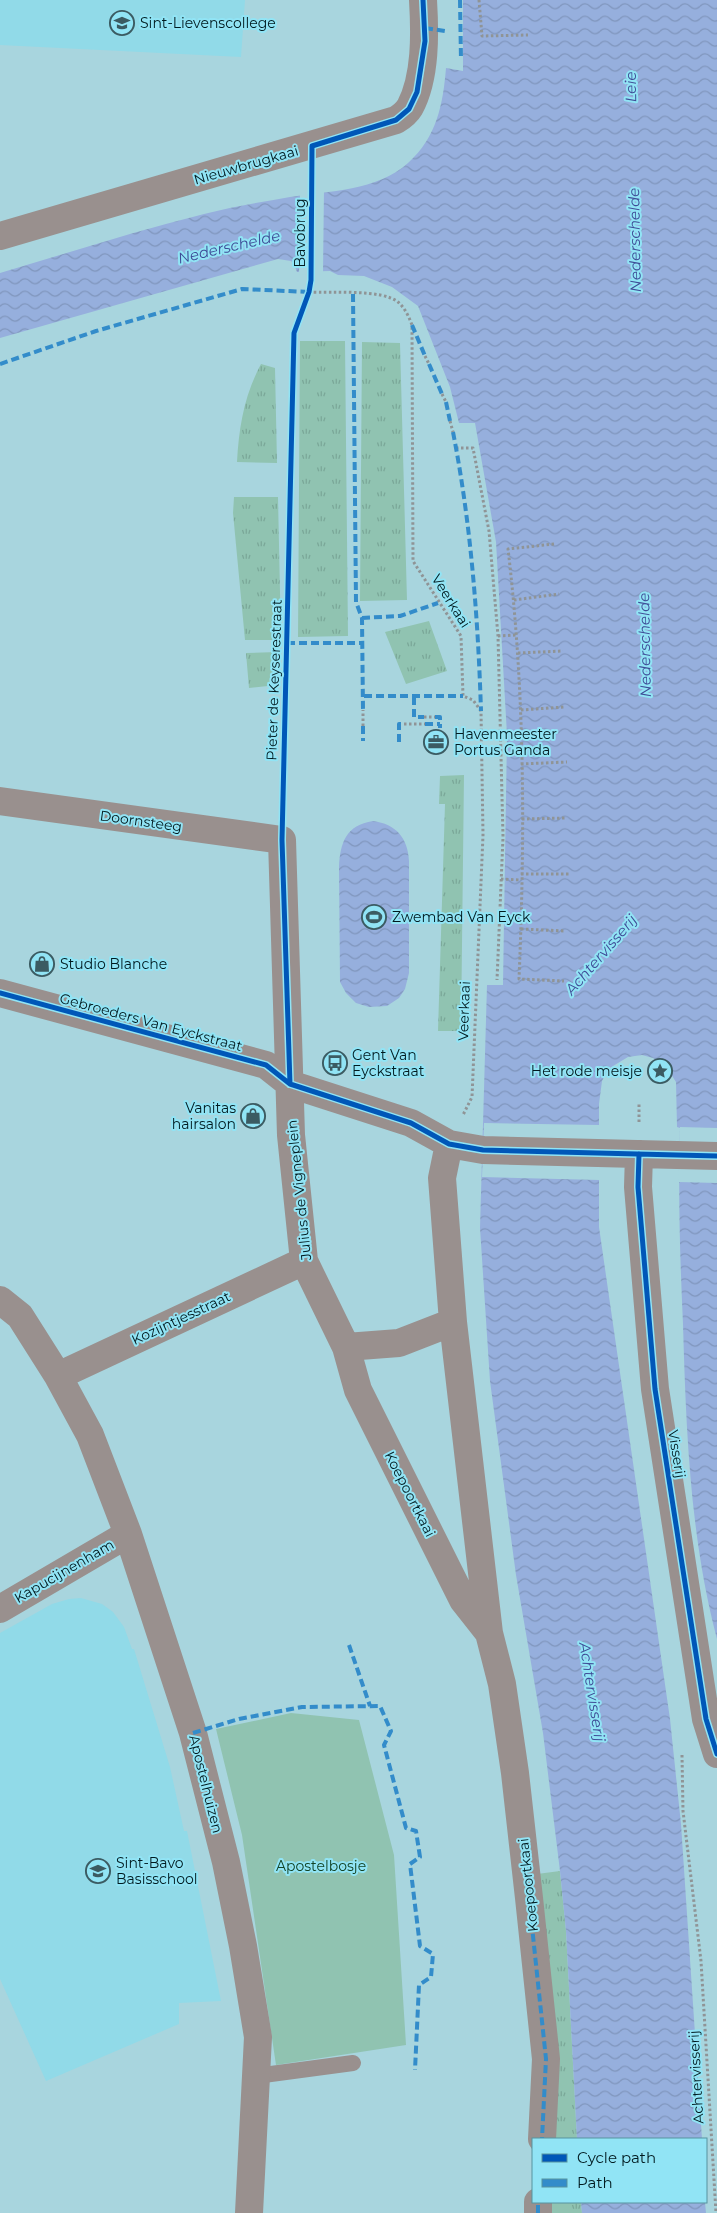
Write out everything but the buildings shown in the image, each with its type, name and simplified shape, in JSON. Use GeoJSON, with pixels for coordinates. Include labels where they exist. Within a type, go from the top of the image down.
{"type":"FeatureCollection","features":[{"type":"Feature","properties":{"kind":"street","name":"Nieuwbrugkaai"},"geometry":{"type":"LineString","coordinates":[[0,236],[396,120],[409,109],[416,92],[425,42],[423,0]]}},
{"type":"Feature","properties":{"kind":"street","name":"Doornsteeg"},"geometry":{"type":"LineString","coordinates":[[0,801],[282,840],[290,1084]]}},
{"type":"Feature","properties":{"kind":"street","name":"Gebroeders Van Eyckstraat"},"geometry":{"type":"LineString","coordinates":[[0,993],[266,1065],[290,1084]]}},
{"type":"Feature","properties":{"kind":"street"},"geometry":{"type":"LineString","coordinates":[[290,1084],[411,1123],[449,1144],[483,1150],[717,1156]]}},
{"type":"Feature","properties":{"kind":"street","name":"Julius de Vigneplein"},"geometry":{"type":"LineString","coordinates":[[290,1084],[291,1135],[304,1261],[346,1347]]}},
{"type":"Feature","properties":{"kind":"street"},"geometry":{"type":"LineString","coordinates":[[346,1347],[399,1344],[453,1322],[442,1178],[449,1144]]}},
{"type":"Feature","properties":{"kind":"street","name":"Visserij"},"geometry":{"type":"LineString","coordinates":[[638,1154],[638,1187],[655,1389],[706,1719],[717,1754]]}},
{"type":"Feature","properties":{"kind":"street","name":"Kozijntjesstraat"},"geometry":{"type":"LineString","coordinates":[[58,1376],[304,1261]]}},
{"type":"Feature","properties":{"kind":"street","name":"Apostelhuizen"},"geometry":{"type":"LineString","coordinates":[[0,1300],[20,1316],[58,1376],[90,1435],[128,1534],[193,1733],[226,1862],[243,1946],[258,2037],[249,2213]]}},
{"type":"Feature","properties":{"kind":"street","name":"Koepoortkaai"},"geometry":{"type":"LineString","coordinates":[[453,1322],[489,1633],[502,1684],[515,1773],[529,1898],[546,2059],[542,2138]]}},
{"type":"Feature","properties":{"kind":"street","name":"Koepoortkaai"},"geometry":{"type":"LineString","coordinates":[[346,1347],[358,1390],[462,1600],[489,1633]]}},
{"type":"Feature","properties":{"kind":"street","name":"Kapucijnenham"},"geometry":{"type":"LineString","coordinates":[[0,1609],[128,1534]]}},
{"type":"Feature","properties":{"kind":"lane"},"geometry":{"type":"LineString","coordinates":[[256,2076],[353,2063]]}},
{"type":"Feature","properties":{"kind":"path"},"geometry":{"type":"LineString","coordinates":[[479,0],[482,36],[528,35]]}},
{"type":"Feature","properties":{"kind":"path"},"geometry":{"type":"LineString","coordinates":[[306,300],[309,289]]}},
{"type":"Feature","properties":{"kind":"path"},"geometry":{"type":"LineString","coordinates":[[426,356],[429,364]]}},
{"type":"Feature","properties":{"kind":"path"},"geometry":{"type":"LineString","coordinates":[[442,394],[446,402]]}},
{"type":"Feature","properties":{"kind":"path"},"geometry":{"type":"LineString","coordinates":[[450,421],[453,432]]}},
{"type":"Feature","properties":{"kind":"path"},"geometry":{"type":"LineString","coordinates":[[456,448],[472,448],[489,531],[498,636],[503,837],[497,980]]}},
{"type":"Feature","properties":{"kind":"path"},"geometry":{"type":"LineString","coordinates":[[554,544],[508,549],[517,635],[521,710],[522,819],[519,979],[564,981]]}},
{"type":"Feature","properties":{"kind":"path"},"geometry":{"type":"LineString","coordinates":[[514,600],[559,594]]}},
{"type":"Feature","properties":{"kind":"path"},"geometry":{"type":"LineString","coordinates":[[498,636],[517,635]]}},
{"type":"Feature","properties":{"kind":"path"},"geometry":{"type":"LineString","coordinates":[[518,653],[563,651]]}},
{"type":"Feature","properties":{"kind":"path"},"geometry":{"type":"LineString","coordinates":[[521,710],[564,707]]}},
{"type":"Feature","properties":{"kind":"path"},"geometry":{"type":"LineString","coordinates":[[363,710],[363,726]]}},
{"type":"Feature","properties":{"kind":"path"},"geometry":{"type":"LineString","coordinates":[[424,717],[435,717]]}},
{"type":"Feature","properties":{"kind":"path"},"geometry":{"type":"LineString","coordinates":[[404,724],[425,724]]}},
{"type":"Feature","properties":{"kind":"path"},"geometry":{"type":"LineString","coordinates":[[521,764],[567,762]]}},
{"type":"Feature","properties":{"kind":"path"},"geometry":{"type":"LineString","coordinates":[[522,819],[567,818]]}},
{"type":"Feature","properties":{"kind":"path"},"geometry":{"type":"LineString","coordinates":[[521,874],[569,874]]}},
{"type":"Feature","properties":{"kind":"path"},"geometry":{"type":"LineString","coordinates":[[501,880],[521,880]]}},
{"type":"Feature","properties":{"kind":"path"},"geometry":{"type":"LineString","coordinates":[[521,929],[565,931]]}},
{"type":"Feature","properties":{"kind":"shaded area","name":"Sint-Lievenscollege"},"geometry":{"type":"Polygon","coordinates":[[[0,0],[245,0],[241,57],[0,45],[0,0]]]}},
{"type":"Feature","properties":{"kind":"shaded area","name":"Sint-Bavo Basisschool"},"geometry":{"type":"Polygon","coordinates":[[[81,1598],[102,1604],[113,1612],[124,1627],[132,1649],[134,1649],[170,1767],[184,1831],[187,1831],[221,2001],[179,2003],[179,2024],[46,2081],[0,1979],[0,1633],[52,1604],[81,1598]]]}},
{"type":"Feature","properties":{"kind":"green space"},"geometry":{"type":"Polygon","coordinates":[[[300,341],[345,341],[348,636],[298,637],[300,341]]]}},
{"type":"Feature","properties":{"kind":"green space"},"geometry":{"type":"Polygon","coordinates":[[[362,342],[400,343],[407,600],[360,601],[362,342]]]}},
{"type":"Feature","properties":{"kind":"green space"},"geometry":{"type":"Polygon","coordinates":[[[261,364],[275,368],[277,463],[237,462],[243,412],[250,388],[261,364]]]}},
{"type":"Feature","properties":{"kind":"green space"},"geometry":{"type":"Polygon","coordinates":[[[234,497],[278,497],[281,640],[245,640],[233,513],[234,497]]]}},
{"type":"Feature","properties":{"kind":"green space"},"geometry":{"type":"Polygon","coordinates":[[[429,621],[447,671],[406,684],[385,632],[429,621]]]}},
{"type":"Feature","properties":{"kind":"green space"},"geometry":{"type":"Polygon","coordinates":[[[278,652],[277,685],[249,688],[246,653],[278,652]]]}},
{"type":"Feature","properties":{"kind":"green space"},"geometry":{"type":"Polygon","coordinates":[[[464,775],[461,1031],[438,1031],[445,804],[439,804],[440,776],[464,775]]]}},
{"type":"Feature","properties":{"kind":"green space","name":"Apostelbosje"},"geometry":{"type":"Polygon","coordinates":[[[291,1713],[359,1720],[394,1855],[406,2045],[276,2065],[242,1835],[216,1729],[291,1713]]]}},
{"type":"Feature","properties":{"kind":"green space"},"geometry":{"type":"Polygon","coordinates":[[[560,1871],[566,1931],[577,2138],[552,2138],[537,1874],[560,1871]]]}},
{"type":"Feature","properties":{"kind":"green space"},"geometry":{"type":"Polygon","coordinates":[[[549,2203],[581,2203],[582,2213],[548,2213],[549,2203]]]}},
{"type":"Feature","properties":{"kind":"water"},"geometry":{"type":"Polygon","coordinates":[[[463,0],[717,0],[717,1639],[708,1600],[695,1522],[688,1443],[680,1251],[680,1128],[677,1127],[676,1082],[665,1065],[653,1058],[642,1055],[628,1057],[608,1069],[602,1081],[599,1104],[599,1227],[670,1719],[681,1824],[702,2138],[577,2138],[566,1931],[560,1871],[543,1733],[516,1575],[490,1381],[480,1228],[487,985],[503,985],[507,735],[496,542],[475,423],[459,423],[450,387],[418,306],[392,287],[364,276],[338,275],[330,271],[297,272],[291,261],[278,259],[0,338],[0,273],[204,214],[279,199],[352,188],[382,179],[408,163],[426,142],[437,119],[443,94],[446,68],[463,71],[463,0]]]}},
{"type":"Feature","properties":{"kind":"water"},"geometry":{"type":"Polygon","coordinates":[[[373,821],[388,825],[394,829],[403,839],[408,853],[409,973],[405,989],[399,998],[387,1006],[369,1007],[356,1003],[346,993],[340,982],[339,867],[341,850],[346,836],[356,826],[373,821]]]}},
{"type":"Feature","properties":{"kind":"water"},"geometry":{"type":"Polygon","coordinates":[[[581,2203],[705,2203],[706,2213],[582,2213],[581,2203]]]}},
{"type":"Feature","properties":{"kind":"pier"},"geometry":{"type":"Polygon","coordinates":[[[324,190],[323,274],[299,275],[300,193],[324,190]]]}},
{"type":"Feature","properties":{"kind":"pier"},"geometry":{"type":"Polygon","coordinates":[[[484,1123],[599,1125],[599,1180],[482,1177],[484,1123]]]}},
{"type":"Feature","properties":{"kind":"pier"},"geometry":{"type":"Polygon","coordinates":[[[680,1127],[717,1128],[717,1183],[678,1182],[680,1127]]]}},
{"type":"Feature","properties":{"kind":"marked path"},"geometry":{"type":"LineString","coordinates":[[460,0],[461,60]]}},
{"type":"Feature","properties":{"kind":"marked path"},"geometry":{"type":"LineString","coordinates":[[425,28],[445,31]]}},
{"type":"Feature","properties":{"kind":"marked path"},"geometry":{"type":"LineString","coordinates":[[0,364],[96,331],[242,289],[309,292]]}},
{"type":"Feature","properties":{"kind":"marked path"},"geometry":{"type":"LineString","coordinates":[[353,294],[356,602],[362,618],[363,710]]}},
{"type":"Feature","properties":{"kind":"marked path"},"geometry":{"type":"LineString","coordinates":[[412,325],[425,356]]}},
{"type":"Feature","properties":{"kind":"marked path"},"geometry":{"type":"LineString","coordinates":[[429,364],[442,394]]}},
{"type":"Feature","properties":{"kind":"marked path"},"geometry":{"type":"LineString","coordinates":[[446,402],[450,421]]}},
{"type":"Feature","properties":{"kind":"marked path"},"geometry":{"type":"LineString","coordinates":[[453,432],[465,501],[473,571],[481,711]]}},
{"type":"Feature","properties":{"kind":"marked path"},"geometry":{"type":"LineString","coordinates":[[362,618],[400,616],[438,603]]}},
{"type":"Feature","properties":{"kind":"marked path"},"geometry":{"type":"LineString","coordinates":[[287,643],[364,643]]}},
{"type":"Feature","properties":{"kind":"marked path"},"geometry":{"type":"LineString","coordinates":[[364,696],[463,696]]}},
{"type":"Feature","properties":{"kind":"marked path"},"geometry":{"type":"LineString","coordinates":[[414,697],[414,717],[424,717]]}},
{"type":"Feature","properties":{"kind":"marked path"},"geometry":{"type":"LineString","coordinates":[[435,717],[440,717],[440,728]]}},
{"type":"Feature","properties":{"kind":"marked path"},"geometry":{"type":"LineString","coordinates":[[399,742],[399,724],[404,724]]}},
{"type":"Feature","properties":{"kind":"marked path"},"geometry":{"type":"LineString","coordinates":[[425,724],[440,724]]}},
{"type":"Feature","properties":{"kind":"marked path"},"geometry":{"type":"LineString","coordinates":[[363,726],[363,741]]}},
{"type":"Feature","properties":{"kind":"marked path"},"geometry":{"type":"LineString","coordinates":[[349,1645],[370,1706]]}},
{"type":"Feature","properties":{"kind":"marked path"},"geometry":{"type":"LineString","coordinates":[[193,1733],[239,1719],[302,1707],[380,1706],[391,1731],[384,1745],[406,1828],[416,1831],[420,1857],[410,1864],[420,1946],[433,1954],[431,1977],[419,1985],[415,2070]]}},
{"type":"Feature","properties":{"kind":"marked path"},"geometry":{"type":"LineString","coordinates":[[529,1898],[546,2059],[542,2138]]}},
{"type":"Feature","properties":{"kind":"marked path"},"geometry":{"type":"LineString","coordinates":[[538,2203],[538,2213]]}},
{"type":"Feature","properties":{"kind":"cycle path","name":"Bavobrug"},"geometry":{"type":"LineString","coordinates":[[290,1084],[282,840],[294,333],[309,292],[311,280],[312,146],[396,120],[409,109],[417,92],[425,41],[423,0]]}},
{"type":"Feature","properties":{"kind":"cycle path"},"geometry":{"type":"LineString","coordinates":[[0,993],[266,1065],[290,1084],[411,1123],[449,1144],[483,1150],[717,1156]]}},
{"type":"Feature","properties":{"kind":"cycle path"},"geometry":{"type":"LineString","coordinates":[[639,1154],[638,1187],[655,1389],[706,1719],[717,1754]]}},
{"type":"Feature","properties":{"kind":"place","name":"Sint-Lievenscollege"},"geometry":{"type":"Point","coordinates":[122,23]}},
{"type":"Feature","properties":{"kind":"place","name":"Havenmeester Portus Ganda"},"geometry":{"type":"Point","coordinates":[436,742]}},
{"type":"Feature","properties":{"kind":"place","name":"Zwembad Van Eyck"},"geometry":{"type":"Point","coordinates":[374,917]}},
{"type":"Feature","properties":{"kind":"place","name":"Studio Blanche"},"geometry":{"type":"Point","coordinates":[42,964]}},
{"type":"Feature","properties":{"kind":"place","name":"Gent Van Eyckstraat"},"geometry":{"type":"Point","coordinates":[335,1063]}},
{"type":"Feature","properties":{"kind":"place","name":"Het rode meisje"},"geometry":{"type":"Point","coordinates":[660,1071]}},
{"type":"Feature","properties":{"kind":"place","name":"Vanitas hairsalon"},"geometry":{"type":"Point","coordinates":[253,1116]}},
{"type":"Feature","properties":{"kind":"place","name":"Sint-Bavo Basisschool"},"geometry":{"type":"Point","coordinates":[98,1871]}},
{"type":"Feature","properties":{"kind":"water label","name":"Leie"},"geometry":{"type":"Point","coordinates":[631,87]}},
{"type":"Feature","properties":{"kind":"water label","name":"Nederschelde"},"geometry":{"type":"Point","coordinates":[635,240]}},
{"type":"Feature","properties":{"kind":"water label","name":"Nederschelde"},"geometry":{"type":"Point","coordinates":[229,247]}},
{"type":"Feature","properties":{"kind":"water label","name":"Nederschelde"},"geometry":{"type":"Point","coordinates":[645,645]}},
{"type":"Feature","properties":{"kind":"water label","name":"Achtervisserij"},"geometry":{"type":"Point","coordinates":[601,955]}},
{"type":"Feature","properties":{"kind":"water label","name":"Achtervisserij"},"geometry":{"type":"Point","coordinates":[592,1692]}}]}
